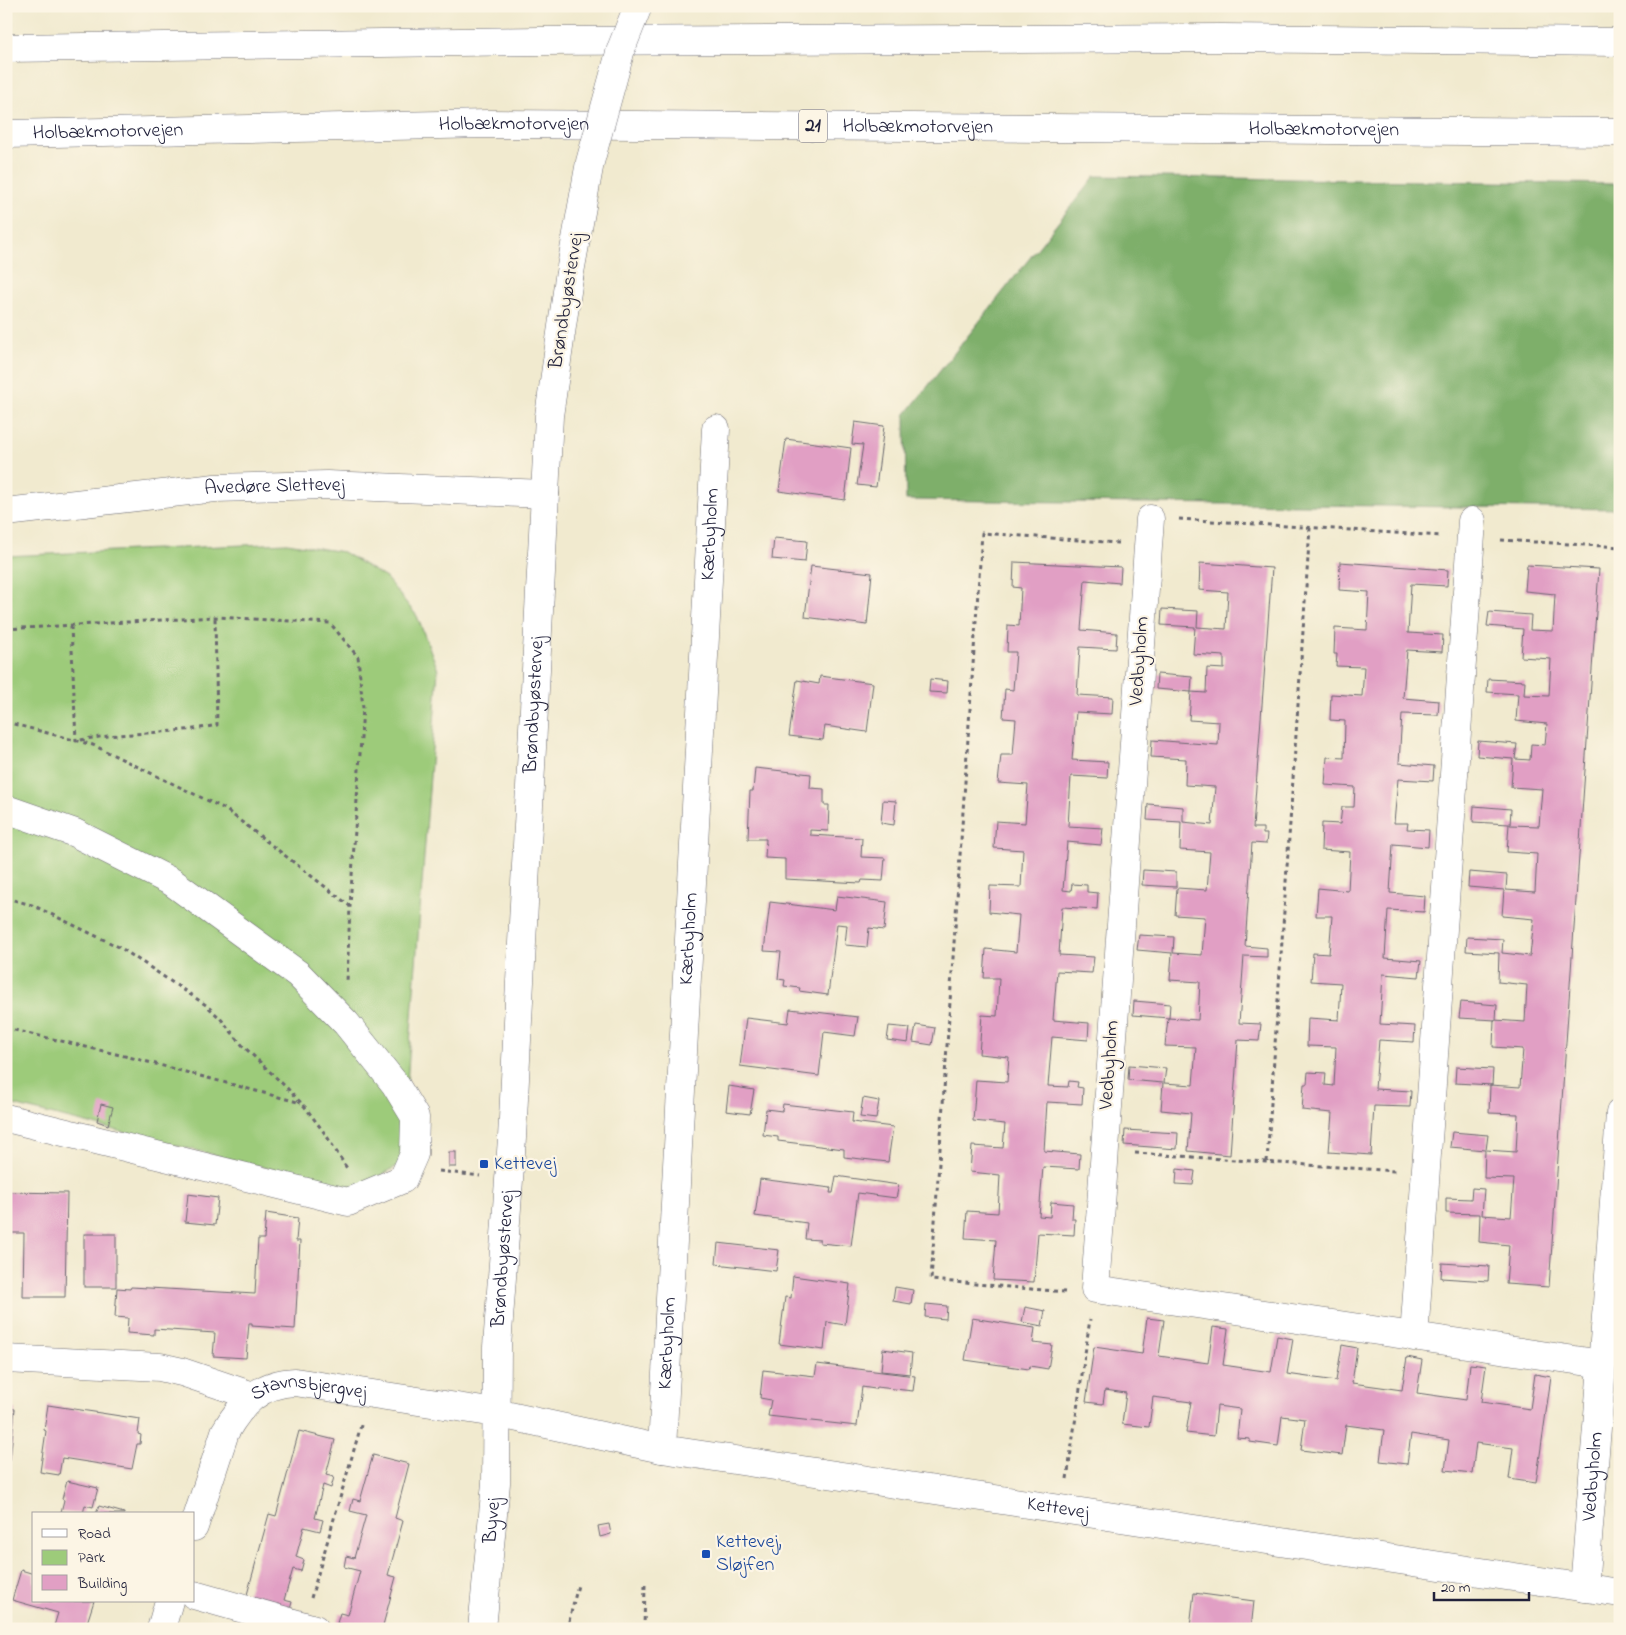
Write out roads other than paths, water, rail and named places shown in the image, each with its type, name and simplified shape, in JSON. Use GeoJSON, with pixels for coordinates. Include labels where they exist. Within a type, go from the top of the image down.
{"type":"FeatureCollection","features":[{"type":"Feature","properties":{"kind":"main road","name":"Brøndbyøstervej"},"geometry":{"type":"LineString","coordinates":[[496,1412],[496,1347],[508,1180],[549,416],[569,278],[590,162],[622,50],[638,6]]}},
{"type":"Feature","properties":{"kind":"main road"},"geometry":{"type":"LineString","coordinates":[[6,48],[599,40],[1222,38],[1620,42]]}},
{"type":"Feature","properties":{"kind":"main road","name":"Holbækmotorvejen"},"geometry":{"type":"LineString","coordinates":[[6,134],[488,124],[1620,132]]}},
{"type":"Feature","properties":{"kind":"main road","name":"Kærbyholm"},"geometry":{"type":"LineString","coordinates":[[662,1449],[716,429]]}},
{"type":"Feature","properties":{"kind":"main road","name":"Avedøre Slettevej"},"geometry":{"type":"LineString","coordinates":[[6,512],[215,488],[327,485],[545,494]]}},
{"type":"Feature","properties":{"kind":"main road"},"geometry":{"type":"LineString","coordinates":[[1471,529],[1414,1337],[1602,1364]]}},
{"type":"Feature","properties":{"kind":"main road","name":"Vedbyholm"},"geometry":{"type":"LineString","coordinates":[[1149,532],[1094,1289],[1414,1337]]}},
{"type":"Feature","properties":{"kind":"main road"},"geometry":{"type":"LineString","coordinates":[[6,810],[75,833],[172,882],[298,974],[346,1023],[395,1084],[414,1117],[414,1154],[403,1179],[348,1202],[6,1118]]}},
{"type":"Feature","properties":{"kind":"main road","name":"Vedbyholm"},"geometry":{"type":"LineString","coordinates":[[1584,1588],[1602,1364],[1614,1304],[1620,1113]]}},
{"type":"Feature","properties":{"kind":"main road","name":"Stavnsbjergvej"},"geometry":{"type":"LineString","coordinates":[[6,1359],[160,1367],[182,1372],[254,1396],[269,1386],[281,1382],[302,1383],[496,1412]]}},
{"type":"Feature","properties":{"kind":"main road"},"geometry":{"type":"LineString","coordinates":[[195,1524],[225,1432],[242,1406],[254,1396]]}},
{"type":"Feature","properties":{"kind":"main road","name":"Kettevej"},"geometry":{"type":"LineString","coordinates":[[496,1412],[662,1449],[1620,1593]]}},
{"type":"Feature","properties":{"kind":"main road","name":"Byvej"},"geometry":{"type":"LineString","coordinates":[[482,1629],[496,1484],[496,1412]]}},
{"type":"Feature","properties":{"kind":"main road"},"geometry":{"type":"LineString","coordinates":[[195,1595],[309,1627]]}},
{"type":"Feature","properties":{"kind":"main road"},"geometry":{"type":"LineString","coordinates":[[161,1629],[169,1602]]}},
{"type":"Feature","properties":{"kind":"place","name":"Kettevej"},"geometry":{"type":"Point","coordinates":[484,1164]}},
{"type":"Feature","properties":{"kind":"place","name":"Kettevej, Sløjfen"},"geometry":{"type":"Point","coordinates":[706,1554]}}]}
